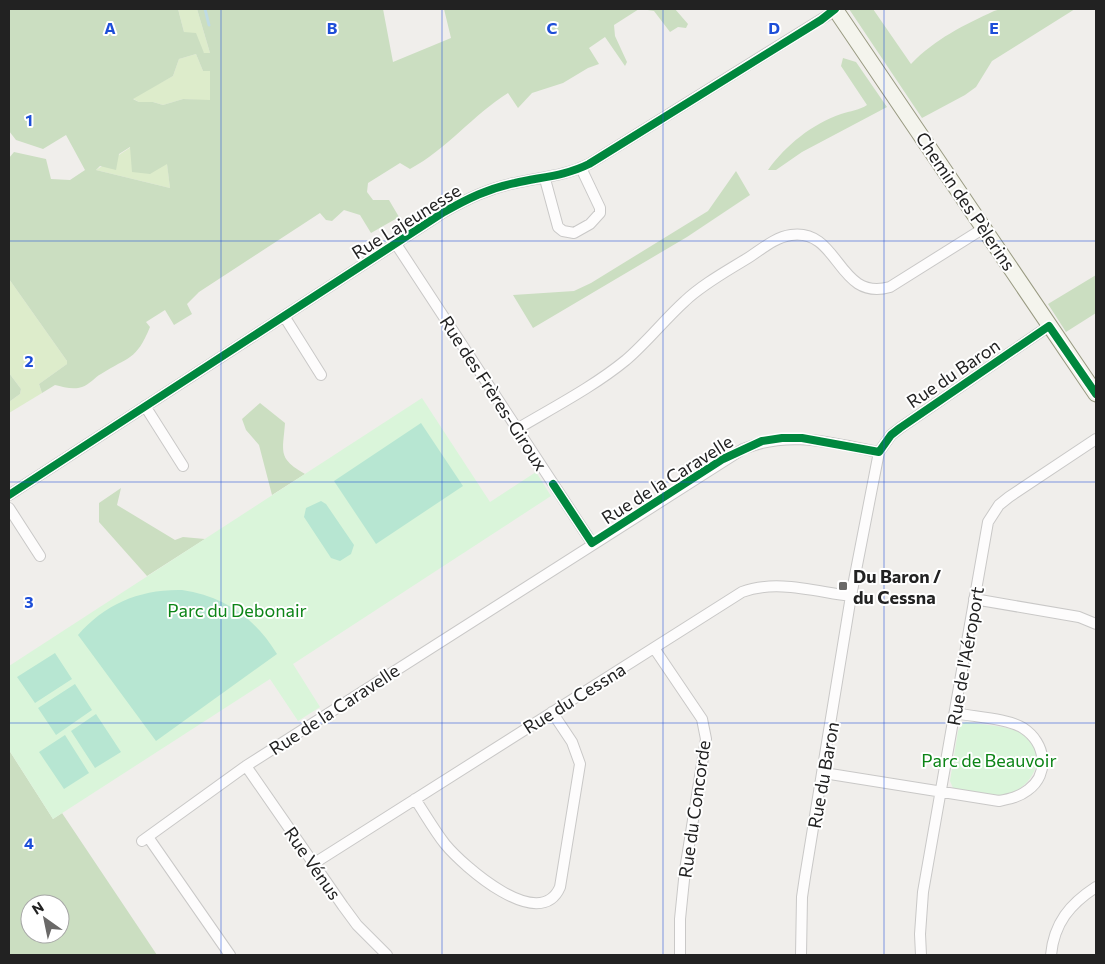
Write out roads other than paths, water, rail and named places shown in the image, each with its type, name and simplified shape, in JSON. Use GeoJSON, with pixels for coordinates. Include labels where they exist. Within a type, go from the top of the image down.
{"type":"FeatureCollection","features":[{"type":"Feature","properties":{"kind":"street","name":"Rue Lajeunesse"},"geometry":{"type":"LineString","coordinates":[[9,494],[444,212],[483,192],[516,182],[545,179],[581,168],[835,9]]}},
{"type":"Feature","properties":{"kind":"street","name":"Chemin des Pèlerins"},"geometry":{"type":"LineString","coordinates":[[835,9],[1096,394]]}},
{"type":"Feature","properties":{"kind":"street"},"geometry":{"type":"LineString","coordinates":[[545,179],[558,227],[563,231],[574,233],[590,224],[600,214],[600,208],[581,168]]}},
{"type":"Feature","properties":{"kind":"street"},"geometry":{"type":"LineString","coordinates":[[517,429],[616,367],[695,292],[780,238],[797,234],[814,238],[824,245],[850,279],[870,289],[882,289],[890,287],[984,228]]}},
{"type":"Feature","properties":{"kind":"street","name":"Rue des Frères-Giroux"},"geometry":{"type":"LineString","coordinates":[[396,244],[592,543]]}},
{"type":"Feature","properties":{"kind":"street"},"geometry":{"type":"LineString","coordinates":[[284,316],[321,375]]}},
{"type":"Feature","properties":{"kind":"street","name":"Rue du Baron"},"geometry":{"type":"LineString","coordinates":[[801,955],[802,898],[824,773],[851,596],[878,452],[891,435],[900,428],[1050,326]]}},
{"type":"Feature","properties":{"kind":"street"},"geometry":{"type":"LineString","coordinates":[[145,406],[183,466]]}},
{"type":"Feature","properties":{"kind":"street","name":"Rue de la Caravelle"},"geometry":{"type":"LineString","coordinates":[[230,955],[145,839],[246,766],[723,459],[762,441],[782,438],[802,438],[878,452]]}},
{"type":"Feature","properties":{"kind":"street","name":"Rue de l'Aéroport"},"geometry":{"type":"LineString","coordinates":[[921,955],[920,934],[923,892],[942,793],[986,531],[993,513],[1009,497],[1096,439]]}},
{"type":"Feature","properties":{"kind":"street"},"geometry":{"type":"LineString","coordinates":[[9,508],[40,556]]}},
{"type":"Feature","properties":{"kind":"street","name":"Rue du Cessna"},"geometry":{"type":"LineString","coordinates":[[314,864],[732,598],[754,588],[775,586],[851,596]]}},
{"type":"Feature","properties":{"kind":"street"},"geometry":{"type":"LineString","coordinates":[[974,599],[1079,617],[1096,624]]}},
{"type":"Feature","properties":{"kind":"street","name":"Rue du Concorde"},"geometry":{"type":"LineString","coordinates":[[654,648],[702,719],[706,739],[685,870],[680,919],[680,955]]}},
{"type":"Feature","properties":{"kind":"street"},"geometry":{"type":"LineString","coordinates":[[415,799],[445,844],[494,886],[525,902],[534,904],[550,900],[557,894],[560,887],[580,764],[572,742],[552,712]]}},
{"type":"Feature","properties":{"kind":"street"},"geometry":{"type":"LineString","coordinates":[[824,773],[999,801],[1012,798],[1029,790],[1036,783],[1041,774],[1043,762],[1038,743],[1023,728],[1012,724],[955,713]]}},
{"type":"Feature","properties":{"kind":"street","name":"Rue Vénus"},"geometry":{"type":"LineString","coordinates":[[246,766],[357,925],[387,955]]}},
{"type":"Feature","properties":{"kind":"street"},"geometry":{"type":"LineString","coordinates":[[1051,955],[1056,930],[1062,918],[1070,907],[1096,887]]}},
{"type":"Feature","properties":{"kind":"waterway"},"geometry":{"type":"LineString","coordinates":[[205,9],[209,25]]}},
{"type":"Feature","properties":{"kind":"place","name":"Du Baron / du Cessna"},"geometry":{"type":"Point","coordinates":[843,586]}},
{"type":"Feature","properties":{"kind":"park label","name":"Parc du Debonair"},"geometry":{"type":"Point","coordinates":[237,610]}},
{"type":"Feature","properties":{"kind":"park label","name":"Parc de Beauvoir"},"geometry":{"type":"Point","coordinates":[989,760]}}]}
